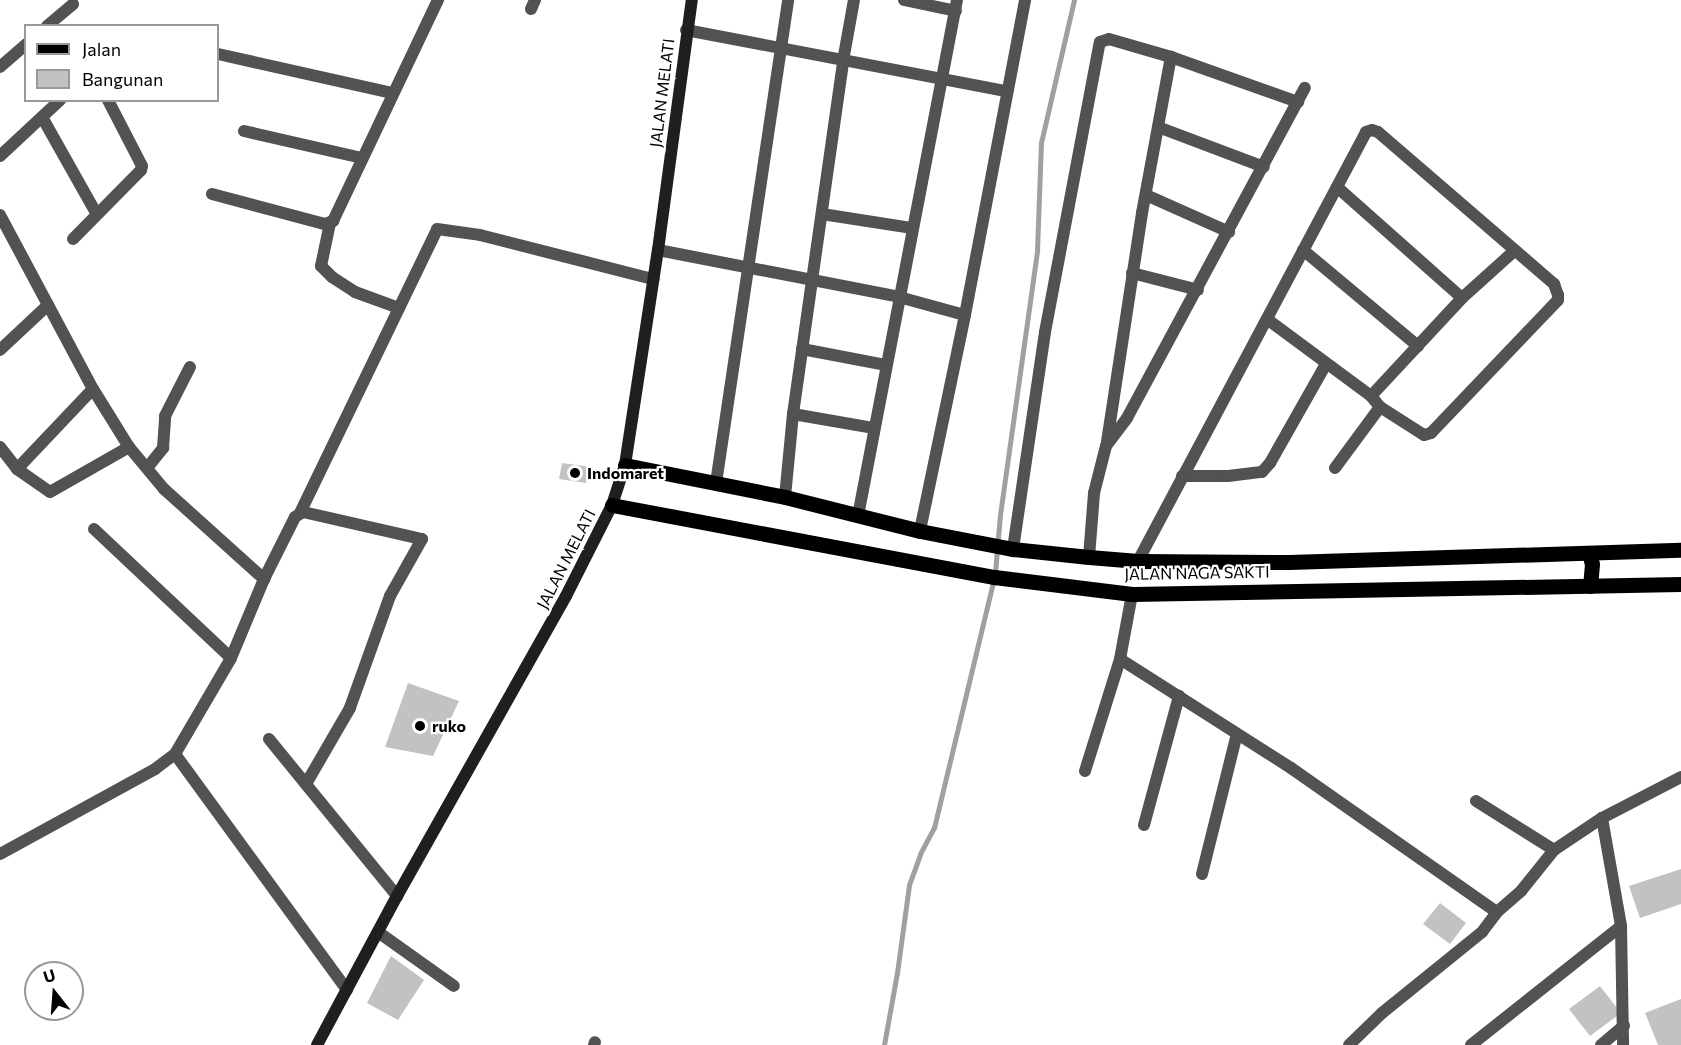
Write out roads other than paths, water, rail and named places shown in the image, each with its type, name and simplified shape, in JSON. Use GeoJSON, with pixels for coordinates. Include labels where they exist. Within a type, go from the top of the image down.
{"type":"FeatureCollection","features":[{"type":"Feature","properties":{"kind":"main road","name":"JALAN MELATI"},"geometry":{"type":"LineString","coordinates":[[317,1045],[397,896],[566,596],[612,505],[625,465],[658,250],[686,30],[692,0]]}},
{"type":"Feature","properties":{"kind":"main road","name":"JALAN NAGA SAKTI"},"geometry":{"type":"LineString","coordinates":[[625,465],[785,497],[920,531],[1013,549],[1138,561],[1288,562],[1681,550]]}},
{"type":"Feature","properties":{"kind":"main road","name":"JALAN NAGA SAKTI"},"geometry":{"type":"LineString","coordinates":[[612,505],[994,577],[1132,594],[1681,584]]}},
{"type":"Feature","properties":{"kind":"main road"},"geometry":{"type":"LineString","coordinates":[[1588,553],[1592,564],[1590,586]]}},
{"type":"Feature","properties":{"kind":"street"},"geometry":{"type":"LineString","coordinates":[[399,308],[355,292],[332,277],[321,266],[330,223],[335,218],[438,0]]}},
{"type":"Feature","properties":{"kind":"street"},"geometry":{"type":"LineString","coordinates":[[716,483],[788,0]]}},
{"type":"Feature","properties":{"kind":"street"},"geometry":{"type":"LineString","coordinates":[[785,497],[802,349],[843,60],[854,0]]}},
{"type":"Feature","properties":{"kind":"street"},"geometry":{"type":"LineString","coordinates":[[858,516],[911,228],[944,80],[956,6],[904,0]]}},
{"type":"Feature","properties":{"kind":"street"},"geometry":{"type":"LineString","coordinates":[[920,531],[965,315],[1025,0]]}},
{"type":"Feature","properties":{"kind":"street"},"geometry":{"type":"LineString","coordinates":[[49,24],[73,4]]}},
{"type":"Feature","properties":{"kind":"street"},"geometry":{"type":"LineString","coordinates":[[686,30],[1007,91]]}},
{"type":"Feature","properties":{"kind":"street"},"geometry":{"type":"LineString","coordinates":[[1013,549],[1045,332],[1098,45],[1102,40],[1109,39],[1171,57],[1298,102]]}},
{"type":"Feature","properties":{"kind":"street"},"geometry":{"type":"LineString","coordinates":[[0,66],[24,46]]}},
{"type":"Feature","properties":{"kind":"street"},"geometry":{"type":"LineString","coordinates":[[219,54],[393,93]]}},
{"type":"Feature","properties":{"kind":"street"},"geometry":{"type":"LineString","coordinates":[[1089,557],[1094,493],[1106,446],[1132,273],[1171,57]]}},
{"type":"Feature","properties":{"kind":"street"},"geometry":{"type":"LineString","coordinates":[[1106,446],[1127,418],[1305,88]]}},
{"type":"Feature","properties":{"kind":"street"},"geometry":{"type":"LineString","coordinates":[[0,156],[58,102]]}},
{"type":"Feature","properties":{"kind":"street"},"geometry":{"type":"LineString","coordinates":[[73,239],[96,213],[139,174],[142,166],[109,102]]}},
{"type":"Feature","properties":{"kind":"street"},"geometry":{"type":"LineString","coordinates":[[42,117],[96,213]]}},
{"type":"Feature","properties":{"kind":"street"},"geometry":{"type":"LineString","coordinates":[[1158,127],[1264,167]]}},
{"type":"Feature","properties":{"kind":"street"},"geometry":{"type":"LineString","coordinates":[[1138,561],[1366,132],[1372,130],[1513,252],[1554,284],[1557,300],[1431,433],[1420,434],[1380,407],[1371,396],[1267,319]]}},
{"type":"Feature","properties":{"kind":"street"},"geometry":{"type":"LineString","coordinates":[[244,131],[362,158]]}},
{"type":"Feature","properties":{"kind":"street"},"geometry":{"type":"LineString","coordinates":[[1337,187],[1462,298]]}},
{"type":"Feature","properties":{"kind":"street"},"geometry":{"type":"LineString","coordinates":[[212,194],[330,223]]}},
{"type":"Feature","properties":{"kind":"street"},"geometry":{"type":"LineString","coordinates":[[1146,195],[1229,232]]}},
{"type":"Feature","properties":{"kind":"street"},"geometry":{"type":"LineString","coordinates":[[822,214],[911,228]]}},
{"type":"Feature","properties":{"kind":"street"},"geometry":{"type":"LineString","coordinates":[[0,216],[93,389],[129,447],[164,489],[264,579]]}},
{"type":"Feature","properties":{"kind":"street"},"geometry":{"type":"LineString","coordinates":[[0,854],[155,769],[175,754],[231,658],[264,579],[295,517],[300,513],[437,229],[480,235],[652,279]]}},
{"type":"Feature","properties":{"kind":"street"},"geometry":{"type":"LineString","coordinates":[[658,250],[900,297],[965,315]]}},
{"type":"Feature","properties":{"kind":"street"},"geometry":{"type":"LineString","coordinates":[[1303,250],[1418,346]]}},
{"type":"Feature","properties":{"kind":"street"},"geometry":{"type":"LineString","coordinates":[[1371,396],[1462,298],[1513,252]]}},
{"type":"Feature","properties":{"kind":"street"},"geometry":{"type":"LineString","coordinates":[[1132,273],[1198,290]]}},
{"type":"Feature","properties":{"kind":"street"},"geometry":{"type":"LineString","coordinates":[[0,350],[48,305]]}},
{"type":"Feature","properties":{"kind":"street"},"geometry":{"type":"LineString","coordinates":[[802,349],[886,365]]}},
{"type":"Feature","properties":{"kind":"street"},"geometry":{"type":"LineString","coordinates":[[1182,476],[1228,476],[1263,472],[1326,364]]}},
{"type":"Feature","properties":{"kind":"street"},"geometry":{"type":"LineString","coordinates":[[147,468],[163,448],[165,416],[190,367]]}},
{"type":"Feature","properties":{"kind":"street"},"geometry":{"type":"LineString","coordinates":[[17,469],[93,389]]}},
{"type":"Feature","properties":{"kind":"street"},"geometry":{"type":"LineString","coordinates":[[1335,468],[1380,407]]}},
{"type":"Feature","properties":{"kind":"street"},"geometry":{"type":"LineString","coordinates":[[793,414],[873,428]]}},
{"type":"Feature","properties":{"kind":"street"},"geometry":{"type":"LineString","coordinates":[[0,447],[17,469],[46,491],[54,491],[129,447]]}},
{"type":"Feature","properties":{"kind":"street"},"geometry":{"type":"LineString","coordinates":[[300,513],[308,512],[422,539],[390,596],[350,708],[306,784]]}},
{"type":"Feature","properties":{"kind":"street"},"geometry":{"type":"LineString","coordinates":[[94,529],[231,658]]}},
{"type":"Feature","properties":{"kind":"street"},"geometry":{"type":"LineString","coordinates":[[1085,771],[1120,659],[1132,594]]}},
{"type":"Feature","properties":{"kind":"street"},"geometry":{"type":"LineString","coordinates":[[1120,659],[1237,734],[1497,912]]}},
{"type":"Feature","properties":{"kind":"street"},"geometry":{"type":"LineString","coordinates":[[1144,825],[1179,696]]}},
{"type":"Feature","properties":{"kind":"street"},"geometry":{"type":"LineString","coordinates":[[1202,874],[1237,734]]}},
{"type":"Feature","properties":{"kind":"street"},"geometry":{"type":"LineString","coordinates":[[269,739],[397,896]]}},
{"type":"Feature","properties":{"kind":"street"},"geometry":{"type":"LineString","coordinates":[[175,754],[347,990]]}},
{"type":"Feature","properties":{"kind":"street"},"geometry":{"type":"LineString","coordinates":[[1349,1045],[1382,1013],[1482,933],[1497,912],[1521,891],[1554,850],[1602,818],[1681,777]]}},
{"type":"Feature","properties":{"kind":"street"},"geometry":{"type":"LineString","coordinates":[[1476,801],[1554,850]]}},
{"type":"Feature","properties":{"kind":"street"},"geometry":{"type":"LineString","coordinates":[[1602,818],[1621,926],[1623,1045]]}},
{"type":"Feature","properties":{"kind":"street"},"geometry":{"type":"LineString","coordinates":[[1471,1045],[1621,926]]}},
{"type":"Feature","properties":{"kind":"street"},"geometry":{"type":"LineString","coordinates":[[378,932],[454,986]]}},
{"type":"Feature","properties":{"kind":"street"},"geometry":{"type":"LineString","coordinates":[[1601,1045],[1624,1026]]}},
{"type":"Feature","properties":{"kind":"waterway"},"geometry":{"type":"LineString","coordinates":[[884,1045],[909,885],[920,854],[934,828],[995,573],[1000,515],[1037,251],[1041,143],[1074,0]]}},
{"type":"Feature","properties":{"kind":"place","name":"Indomaret"},"geometry":{"type":"Point","coordinates":[575,473]}},
{"type":"Feature","properties":{"kind":"place","name":"ruko"},"geometry":{"type":"Point","coordinates":[420,726]}}]}
